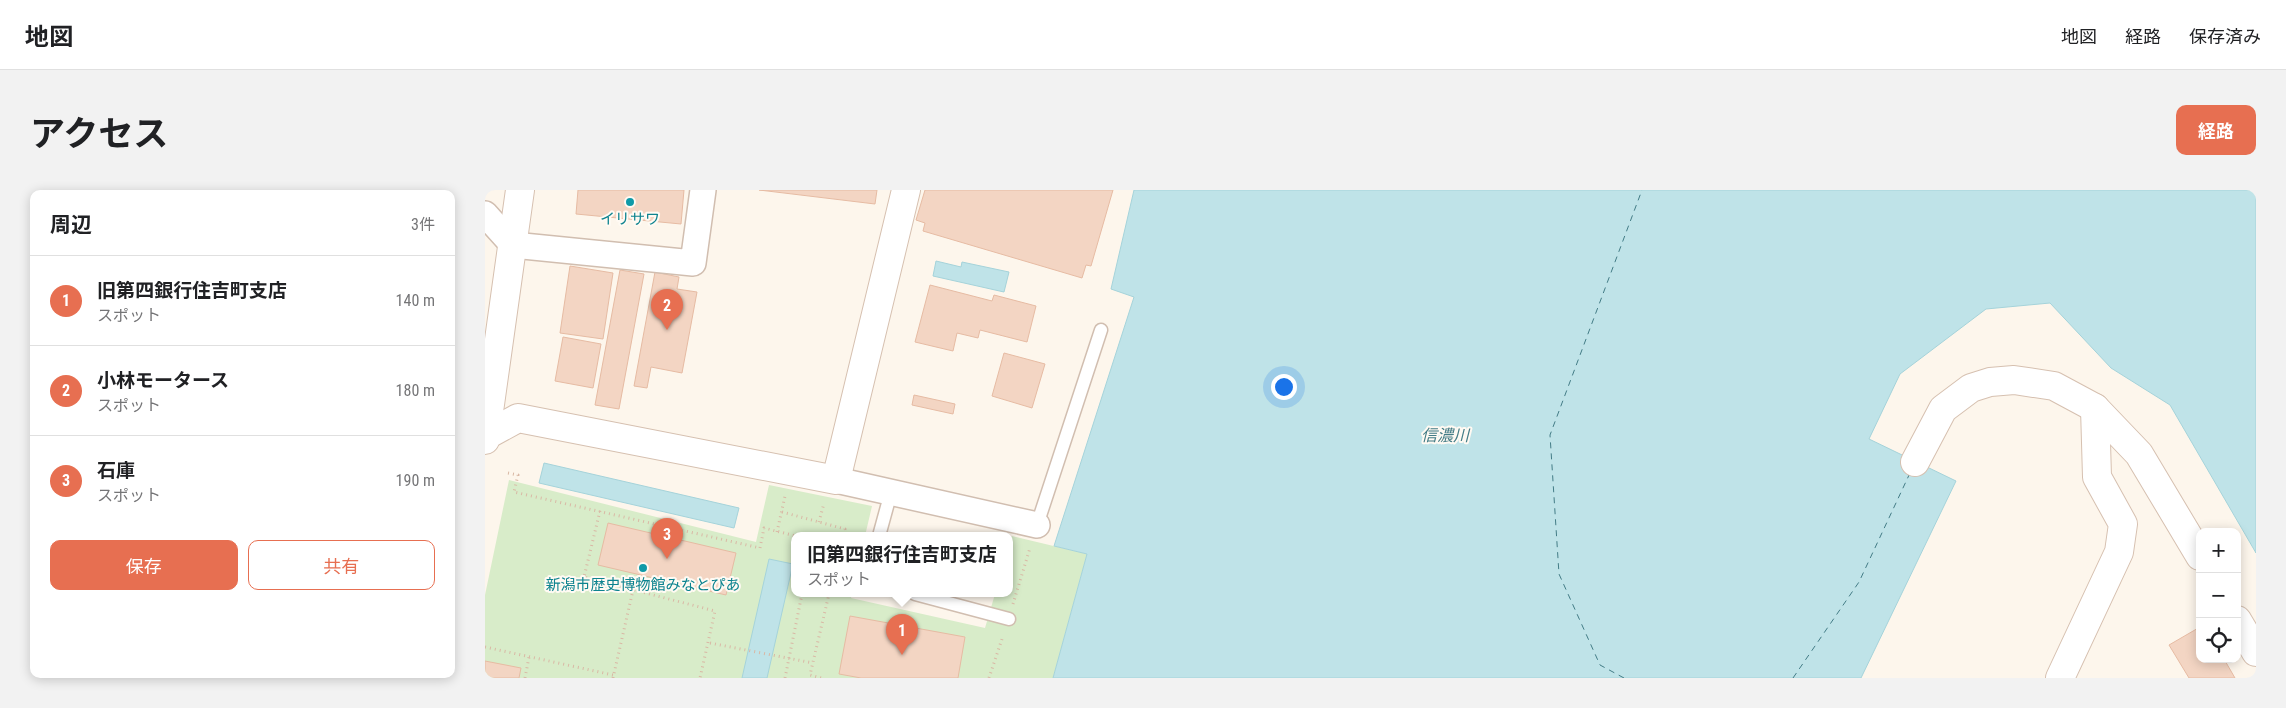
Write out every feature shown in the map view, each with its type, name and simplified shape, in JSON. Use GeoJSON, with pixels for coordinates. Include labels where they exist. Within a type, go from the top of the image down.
{"type":"FeatureCollection","features":[{"type":"Feature","properties":{"kind":"street"},"geometry":{"type":"LineString","coordinates":[[485,437],[520,190]]}},
{"type":"Feature","properties":{"kind":"street"},"geometry":{"type":"LineString","coordinates":[[485,214],[513,245],[693,263],[703,190]]}},
{"type":"Feature","properties":{"kind":"street"},"geometry":{"type":"LineString","coordinates":[[834,492],[905,190]]}},
{"type":"Feature","properties":{"kind":"street"},"geometry":{"type":"LineString","coordinates":[[1915,462],[1943,408],[1971,388],[2014,380],[2054,386],[2095,408],[2139,454],[2196,549]]}},
{"type":"Feature","properties":{"kind":"street"},"geometry":{"type":"LineString","coordinates":[[2060,678],[2119,552],[2123,524],[2097,477],[2095,408]]}},
{"type":"Feature","properties":{"kind":"street"},"geometry":{"type":"LineString","coordinates":[[485,437],[518,418],[791,470],[834,492],[891,492],[1037,525]]}},
{"type":"Feature","properties":{"kind":"street"},"geometry":{"type":"LineString","coordinates":[[2241,627],[2256,652]]}},
{"type":"Feature","properties":{"kind":"lane"},"geometry":{"type":"LineString","coordinates":[[1037,525],[1101,330]]}},
{"type":"Feature","properties":{"kind":"lane"},"geometry":{"type":"LineString","coordinates":[[880,532],[891,492]]}},
{"type":"Feature","properties":{"kind":"lane"},"geometry":{"type":"LineString","coordinates":[[926,597],[1009,619]]}},
{"type":"Feature","properties":{"kind":"path"},"geometry":{"type":"LineString","coordinates":[[777,532],[791,470]]}},
{"type":"Feature","properties":{"kind":"path"},"geometry":{"type":"LineString","coordinates":[[508,473],[518,475],[514,492],[760,548],[764,528],[791,535]]}},
{"type":"Feature","properties":{"kind":"path"},"geometry":{"type":"LineString","coordinates":[[819,522],[824,502],[834,492]]}},
{"type":"Feature","properties":{"kind":"path"},"geometry":{"type":"LineString","coordinates":[[601,511],[584,577],[715,611],[700,678]]}},
{"type":"Feature","properties":{"kind":"path"},"geometry":{"type":"LineString","coordinates":[[782,512],[845,529],[844,532]]}},
{"type":"Feature","properties":{"kind":"path"},"geometry":{"type":"LineString","coordinates":[[485,648],[613,676],[633,590]]}},
{"type":"Feature","properties":{"kind":"path"},"geometry":{"type":"LineString","coordinates":[[785,678],[801,597]]}},
{"type":"Feature","properties":{"kind":"path"},"geometry":{"type":"LineString","coordinates":[[821,678],[810,675],[828,597]]}},
{"type":"Feature","properties":{"kind":"path"},"geometry":{"type":"LineString","coordinates":[[710,643],[813,663]]}},
{"type":"Feature","properties":{"kind":"path"},"geometry":{"type":"LineString","coordinates":[[525,678],[529,657]]}},
{"type":"Feature","properties":{"kind":"green space","name":"新潟市歴史博物館みなとぴあ"},"geometry":{"type":"Polygon","coordinates":[[[509,480],[756,542],[769,485],[872,506],[866,532],[791,532],[791,597],[851,597],[985,628],[994,597],[1013,597],[1013,536],[1087,554],[1053,678],[485,678],[485,595],[509,480]]]}},
{"type":"Feature","properties":{"kind":"water","name":"信濃川"},"geometry":{"type":"Polygon","coordinates":[[[1134,190],[2256,190],[2256,553],[2170,405],[2111,368],[2050,303],[1986,309],[1900,374],[1869,439],[1956,481],[1861,678],[1053,678],[1087,554],[1054,546],[1134,297],[1111,289],[1134,190]]]}},
{"type":"Feature","properties":{"kind":"water"},"geometry":{"type":"Polygon","coordinates":[[[936,261],[961,267],[962,262],[1009,272],[1004,292],[933,276],[936,261]]]}},
{"type":"Feature","properties":{"kind":"water"},"geometry":{"type":"Polygon","coordinates":[[[544,463],[739,508],[734,528],[539,483],[544,463]]]}},
{"type":"Feature","properties":{"kind":"water"},"geometry":{"type":"Polygon","coordinates":[[[769,559],[791,564],[791,573],[767,678],[742,678],[769,559]]]}},
{"type":"Feature","properties":{"kind":"building","name":"イリサワ"},"geometry":{"type":"Polygon","coordinates":[[[578,190],[684,190],[681,224],[576,214],[578,190]]]}},
{"type":"Feature","properties":{"kind":"building"},"geometry":{"type":"Polygon","coordinates":[[[759,190],[877,190],[875,204],[759,190]]]}},
{"type":"Feature","properties":{"kind":"building"},"geometry":{"type":"Polygon","coordinates":[[[925,190],[1113,190],[1091,266],[1086,265],[1082,278],[923,231],[925,223],[916,220],[925,190]]]}},
{"type":"Feature","properties":{"kind":"building"},"geometry":{"type":"Polygon","coordinates":[[[570,266],[613,273],[603,339],[560,333],[570,266]]]}},
{"type":"Feature","properties":{"kind":"building"},"geometry":{"type":"Polygon","coordinates":[[[620,270],[644,274],[619,409],[595,405],[620,270]]]}},
{"type":"Feature","properties":{"kind":"building"},"geometry":{"type":"Polygon","coordinates":[[[655,272],[679,277],[677,289],[697,292],[682,373],[651,367],[647,388],[634,386],[655,272]]]}},
{"type":"Feature","properties":{"kind":"building"},"geometry":{"type":"Polygon","coordinates":[[[930,285],[992,301],[994,295],[1036,306],[1027,342],[980,330],[978,338],[957,333],[953,351],[915,342],[930,285]]]}},
{"type":"Feature","properties":{"kind":"building"},"geometry":{"type":"Polygon","coordinates":[[[563,337],[601,344],[593,388],[555,381],[563,337]]]}},
{"type":"Feature","properties":{"kind":"building"},"geometry":{"type":"Polygon","coordinates":[[[1004,353],[1045,364],[1032,408],[992,396],[1004,353]]]}},
{"type":"Feature","properties":{"kind":"building"},"geometry":{"type":"Polygon","coordinates":[[[914,395],[955,404],[953,414],[912,405],[914,395]]]}},
{"type":"Feature","properties":{"kind":"building"},"geometry":{"type":"Polygon","coordinates":[[[608,523],[736,553],[726,595],[598,565],[608,523]]]}},
{"type":"Feature","properties":{"kind":"building"},"geometry":{"type":"Polygon","coordinates":[[[850,616],[965,637],[958,678],[861,678],[839,674],[850,616]]]}},
{"type":"Feature","properties":{"kind":"building"},"geometry":{"type":"Polygon","coordinates":[[[2196,629],[2196,663],[2226,663],[2235,678],[2189,678],[2169,645],[2196,629]]]}},
{"type":"Feature","properties":{"kind":"building"},"geometry":{"type":"Polygon","coordinates":[[[485,661],[521,668],[519,678],[485,678],[485,661]]]}},
{"type":"Feature","properties":{"kind":"ferry route"},"geometry":{"type":"LineString","coordinates":[[1624,678],[1600,665],[1559,574],[1550,435],[1642,190]]}},
{"type":"Feature","properties":{"kind":"ferry route"},"geometry":{"type":"LineString","coordinates":[[1793,678],[1859,582],[1910,473]]}},
{"type":"Feature","properties":{"kind":"place","name":"イリサワ"},"geometry":{"type":"Point","coordinates":[630,202]}},
{"type":"Feature","properties":{"kind":"place","name":"小林モータース"},"geometry":{"type":"Point","coordinates":[667,330]}},
{"type":"Feature","properties":{"kind":"place","name":"石庫"},"geometry":{"type":"Point","coordinates":[667,559]}},
{"type":"Feature","properties":{"kind":"place","name":"新潟市歴史博物館みなとぴあ"},"geometry":{"type":"Point","coordinates":[643,568]}},
{"type":"Feature","properties":{"kind":"place","name":"旧第四銀行住吉町支店"},"geometry":{"type":"Point","coordinates":[902,655]}}]}
